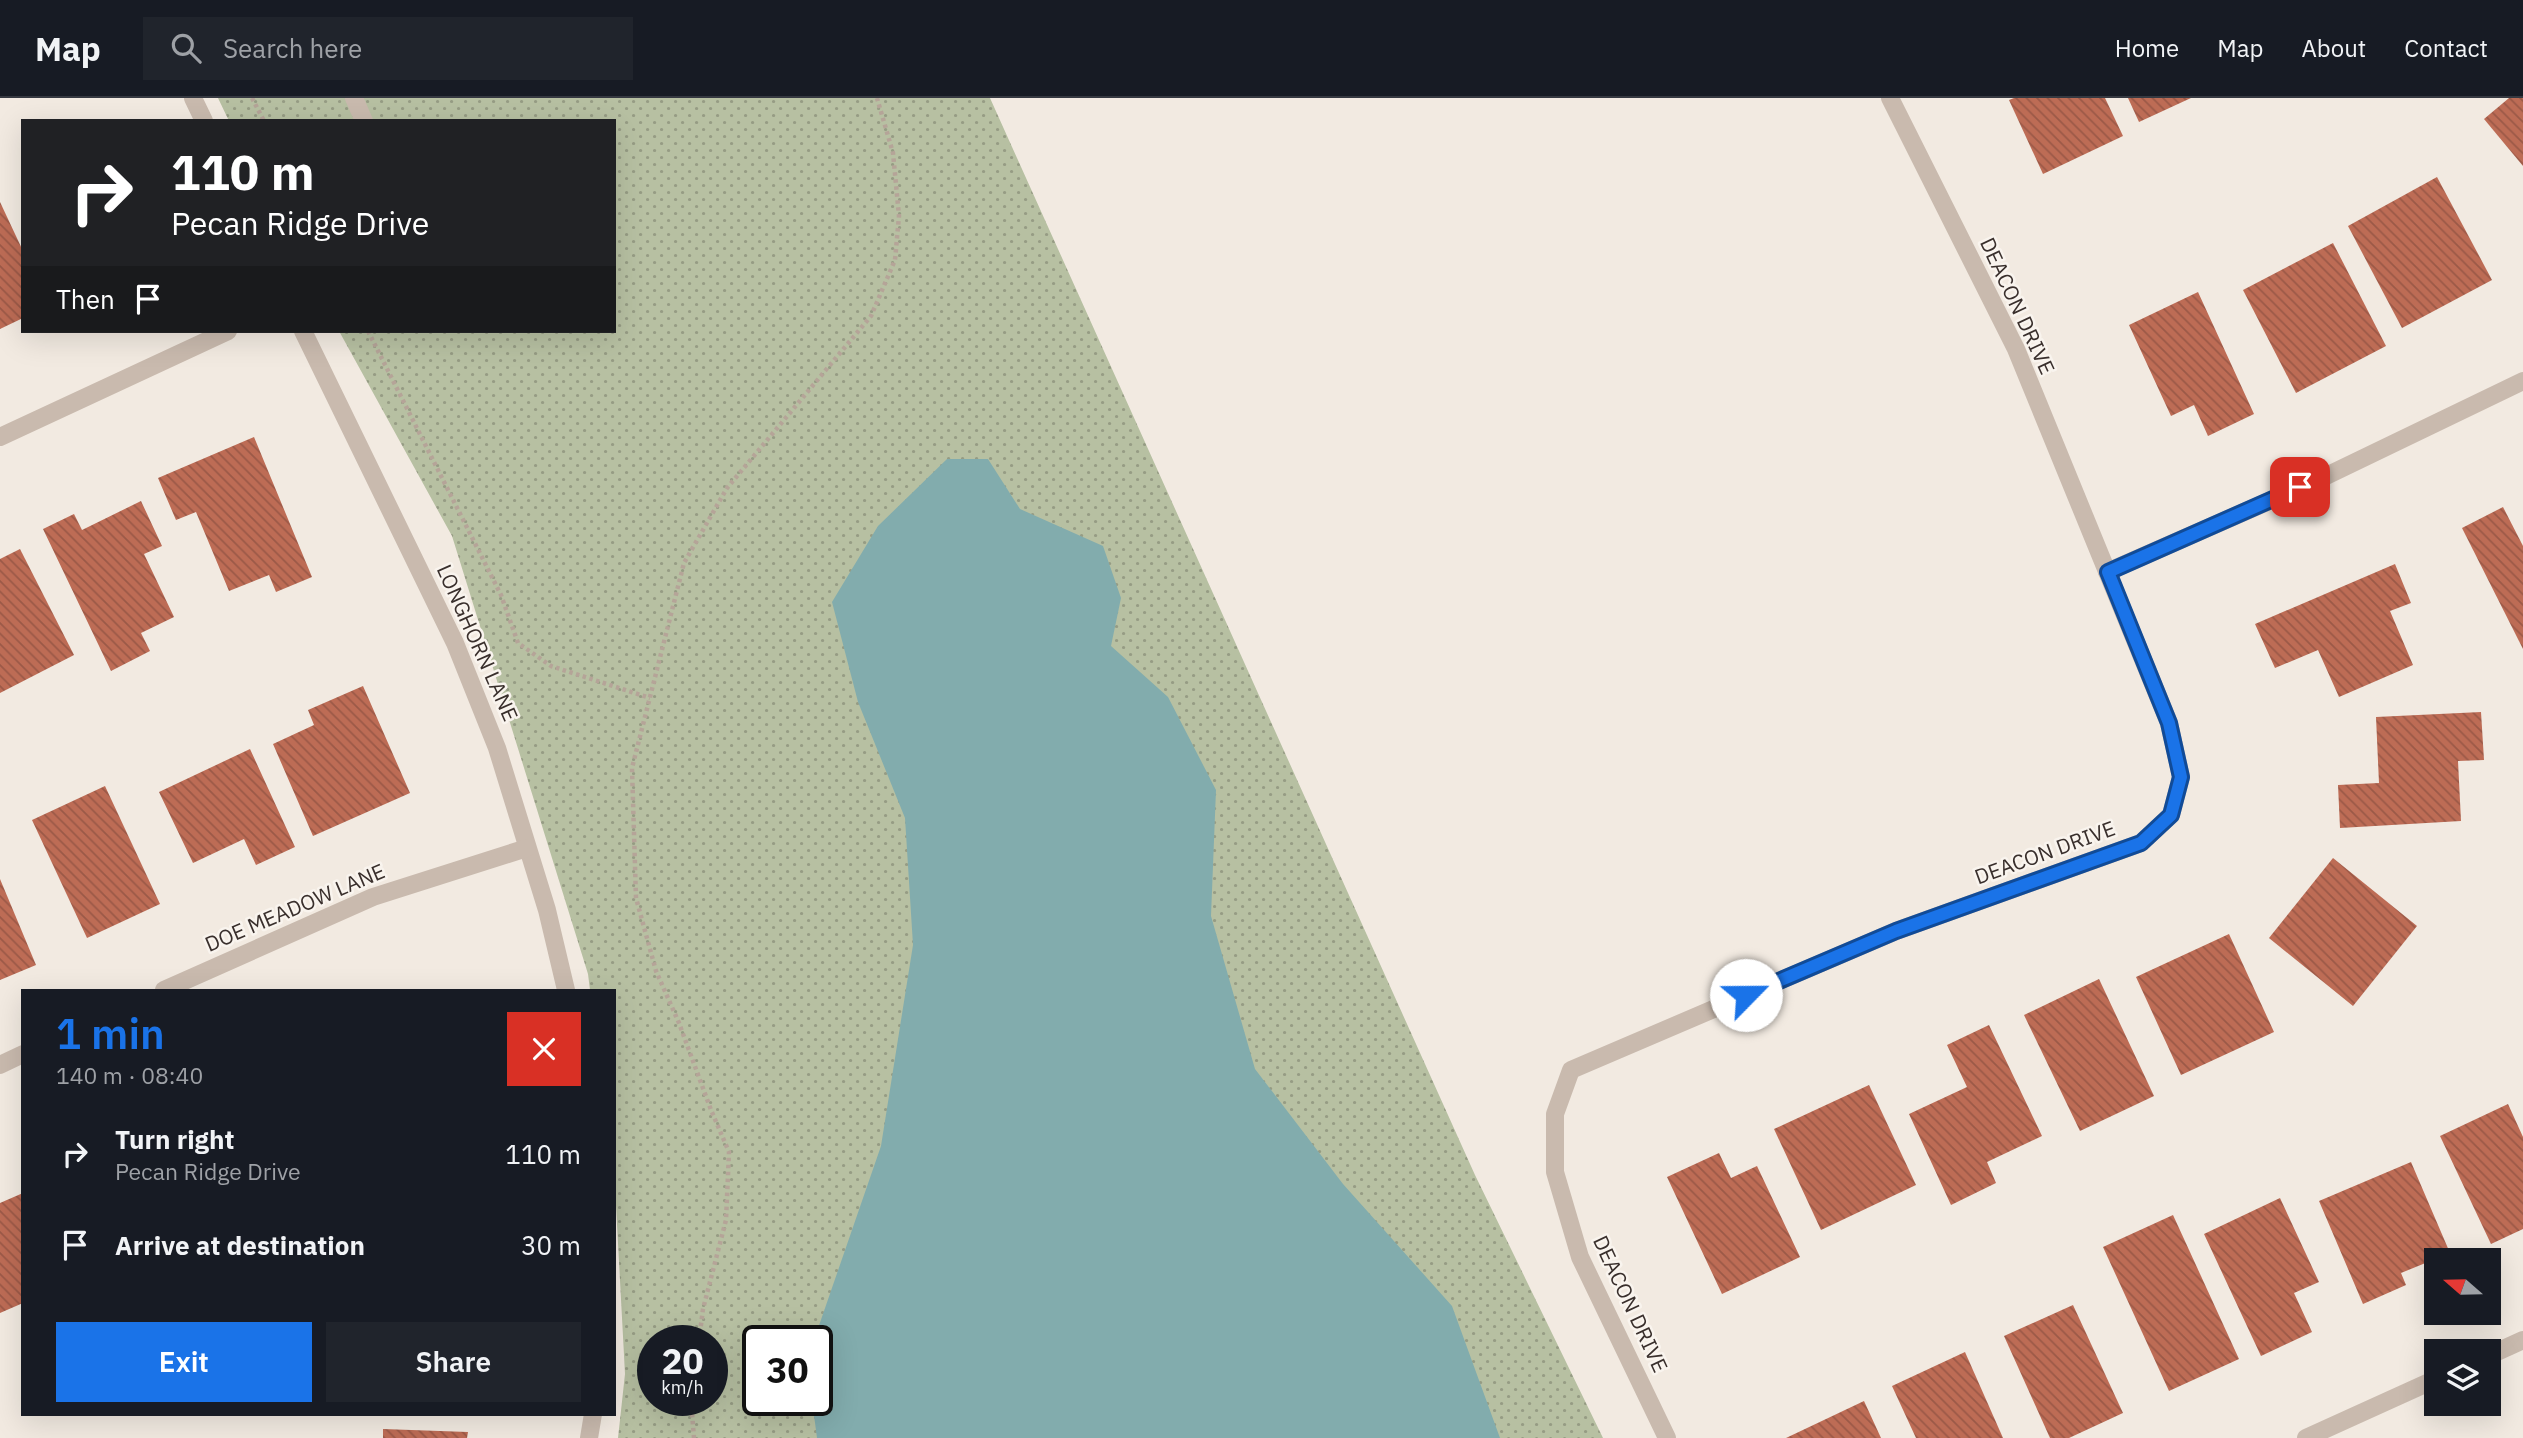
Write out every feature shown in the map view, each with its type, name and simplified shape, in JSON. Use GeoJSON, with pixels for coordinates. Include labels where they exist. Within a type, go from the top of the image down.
{"type":"FeatureCollection","features":[{"type":"Feature","properties":{"kind":"street"},"geometry":{"type":"LineString","coordinates":[[193,98],[203,119]]}},
{"type":"Feature","properties":{"kind":"street"},"geometry":{"type":"LineString","coordinates":[[354,98],[363,119]]}},
{"type":"Feature","properties":{"kind":"street","name":"DEACON DRIVE"},"geometry":{"type":"LineString","coordinates":[[1667,1438],[1580,1257],[1555,1172],[1555,1114],[1571,1070],[1896,931],[2141,843],[2171,815],[2181,777],[2169,723],[2015,349],[1890,98]]}},
{"type":"Feature","properties":{"kind":"street"},"geometry":{"type":"LineString","coordinates":[[0,437],[224,333]]}},
{"type":"Feature","properties":{"kind":"street","name":"LONGHORN LANE"},"geometry":{"type":"LineString","coordinates":[[304,333],[455,643],[497,748],[547,910],[566,989]]}},
{"type":"Feature","properties":{"kind":"street"},"geometry":{"type":"LineString","coordinates":[[2108,572],[2324,477],[2523,380]]}},
{"type":"Feature","properties":{"kind":"street","name":"DOE MEADOW LANE"},"geometry":{"type":"LineString","coordinates":[[166,989],[373,897],[527,848]]}},
{"type":"Feature","properties":{"kind":"street"},"geometry":{"type":"LineString","coordinates":[[0,1065],[21,1055]]}},
{"type":"Feature","properties":{"kind":"street"},"geometry":{"type":"LineString","coordinates":[[2501,1350],[2523,1340]]}},
{"type":"Feature","properties":{"kind":"street"},"geometry":{"type":"LineString","coordinates":[[2306,1438],[2424,1384]]}},
{"type":"Feature","properties":{"kind":"street"},"geometry":{"type":"LineString","coordinates":[[589,1438],[593,1416]]}},
{"type":"Feature","properties":{"kind":"path"},"geometry":{"type":"LineString","coordinates":[[252,98],[263,119]]}},
{"type":"Feature","properties":{"kind":"path"},"geometry":{"type":"LineString","coordinates":[[701,1325],[726,1220],[729,1152],[656,971],[636,898],[632,768],[684,563],[727,488],[871,316],[895,260],[900,216],[893,153],[877,98]]}},
{"type":"Feature","properties":{"kind":"path"},"geometry":{"type":"LineString","coordinates":[[369,333],[501,595],[518,643],[551,666],[650,698]]}},
{"type":"Feature","properties":{"kind":"path"},"geometry":{"type":"LineString","coordinates":[[692,1416],[694,1438]]}},
{"type":"Feature","properties":{"kind":"green space"},"geometry":{"type":"Polygon","coordinates":[[[218,98],[990,98],[1475,1175],[1603,1438],[618,1438],[625,1374],[616,1205],[616,989],[590,989],[588,974],[452,536],[340,333],[616,333],[616,119],[228,119],[218,98]]]}},
{"type":"Feature","properties":{"kind":"water"},"geometry":{"type":"Polygon","coordinates":[[[947,459],[988,459],[1020,509],[1103,546],[1121,598],[1111,646],[1168,697],[1216,790],[1211,916],[1255,1069],[1343,1184],[1452,1306],[1500,1438],[817,1438],[814,1416],[833,1416],[833,1325],[819,1325],[881,1146],[913,945],[905,818],[858,702],[832,602],[878,526],[947,459]]]}},
{"type":"Feature","properties":{"kind":"building"},"geometry":{"type":"Polygon","coordinates":[[[2105,98],[2123,136],[2043,174],[2009,100],[2105,98]]]}},
{"type":"Feature","properties":{"kind":"building"},"geometry":{"type":"Polygon","coordinates":[[[2128,98],[2191,98],[2139,122],[2128,98]]]}},
{"type":"Feature","properties":{"kind":"building"},"geometry":{"type":"Polygon","coordinates":[[[2509,98],[2523,98],[2523,166],[2484,119],[2509,98]]]}},
{"type":"Feature","properties":{"kind":"building"},"geometry":{"type":"Polygon","coordinates":[[[2437,177],[2492,280],[2402,328],[2348,226],[2437,177]]]}},
{"type":"Feature","properties":{"kind":"building"},"geometry":{"type":"Polygon","coordinates":[[[0,202],[21,247],[21,319],[0,329],[0,202]]]}},
{"type":"Feature","properties":{"kind":"building"},"geometry":{"type":"Polygon","coordinates":[[[2333,243],[2386,346],[2296,393],[2243,290],[2333,243]]]}},
{"type":"Feature","properties":{"kind":"building"},"geometry":{"type":"Polygon","coordinates":[[[2198,292],[2254,414],[2208,436],[2194,405],[2171,416],[2129,325],[2198,292]]]}},
{"type":"Feature","properties":{"kind":"building"},"geometry":{"type":"Polygon","coordinates":[[[254,437],[312,577],[276,592],[269,575],[229,591],[196,512],[176,520],[158,478],[254,437]]]}},
{"type":"Feature","properties":{"kind":"building"},"geometry":{"type":"Polygon","coordinates":[[[141,501],[162,546],[144,554],[174,617],[141,633],[150,651],[111,671],[43,529],[74,514],[82,530],[141,501]]]}},
{"type":"Feature","properties":{"kind":"building"},"geometry":{"type":"Polygon","coordinates":[[[2503,507],[2523,546],[2523,649],[2462,528],[2503,507]]]}},
{"type":"Feature","properties":{"kind":"building"},"geometry":{"type":"Polygon","coordinates":[[[20,549],[74,655],[0,693],[0,559],[20,549]]]}},
{"type":"Feature","properties":{"kind":"building"},"geometry":{"type":"Polygon","coordinates":[[[2395,564],[2411,603],[2390,611],[2413,665],[2339,697],[2318,650],[2275,668],[2255,624],[2395,564]]]}},
{"type":"Feature","properties":{"kind":"building"},"geometry":{"type":"Polygon","coordinates":[[[363,686],[410,793],[313,836],[273,744],[314,725],[308,710],[363,686]]]}},
{"type":"Feature","properties":{"kind":"building"},"geometry":{"type":"Polygon","coordinates":[[[2481,712],[2484,760],[2458,761],[2461,821],[2340,828],[2338,785],[2379,783],[2376,717],[2481,712]]]}},
{"type":"Feature","properties":{"kind":"building"},"geometry":{"type":"Polygon","coordinates":[[[250,749],[295,847],[256,865],[244,839],[193,863],[159,792],[250,749]]]}},
{"type":"Feature","properties":{"kind":"building"},"geometry":{"type":"Polygon","coordinates":[[[105,786],[160,904],[87,938],[32,820],[105,786]]]}},
{"type":"Feature","properties":{"kind":"building"},"geometry":{"type":"Polygon","coordinates":[[[2333,858],[2417,926],[2353,1006],[2269,938],[2333,858]]]}},
{"type":"Feature","properties":{"kind":"building"},"geometry":{"type":"Polygon","coordinates":[[[0,879],[36,965],[0,980],[0,879]]]}},
{"type":"Feature","properties":{"kind":"building"},"geometry":{"type":"Polygon","coordinates":[[[2229,934],[2274,1032],[2181,1075],[2136,977],[2229,934]]]}},
{"type":"Feature","properties":{"kind":"building"},"geometry":{"type":"Polygon","coordinates":[[[2099,979],[2154,1096],[2080,1131],[2024,1015],[2099,979]]]}},
{"type":"Feature","properties":{"kind":"building"},"geometry":{"type":"Polygon","coordinates":[[[1989,1025],[2042,1136],[1987,1162],[1996,1183],[1951,1205],[1909,1114],[1967,1087],[1947,1045],[1989,1025]]]}},
{"type":"Feature","properties":{"kind":"building"},"geometry":{"type":"Polygon","coordinates":[[[1869,1085],[1916,1185],[1821,1230],[1774,1129],[1869,1085]]]}},
{"type":"Feature","properties":{"kind":"building"},"geometry":{"type":"Polygon","coordinates":[[[2508,1104],[2523,1137],[2523,1229],[2491,1244],[2440,1136],[2508,1104]]]}},
{"type":"Feature","properties":{"kind":"building"},"geometry":{"type":"Polygon","coordinates":[[[1719,1153],[1731,1178],[1757,1166],[1800,1257],[1722,1294],[1667,1177],[1719,1153]]]}},
{"type":"Feature","properties":{"kind":"building"},"geometry":{"type":"Polygon","coordinates":[[[2411,1162],[2448,1248],[2424,1248],[2424,1264],[2401,1273],[2406,1285],[2363,1304],[2319,1201],[2411,1162]]]}},
{"type":"Feature","properties":{"kind":"building"},"geometry":{"type":"Polygon","coordinates":[[[21,1194],[21,1304],[0,1313],[0,1203],[21,1194]]]}},
{"type":"Feature","properties":{"kind":"building"},"geometry":{"type":"Polygon","coordinates":[[[2280,1198],[2319,1282],[2294,1293],[2312,1332],[2261,1356],[2204,1234],[2280,1198]]]}},
{"type":"Feature","properties":{"kind":"building"},"geometry":{"type":"Polygon","coordinates":[[[2173,1215],[2239,1359],[2169,1391],[2103,1247],[2173,1215]]]}},
{"type":"Feature","properties":{"kind":"building"},"geometry":{"type":"Polygon","coordinates":[[[2073,1305],[2123,1413],[2069,1438],[2050,1438],[2004,1336],[2073,1305]]]}},
{"type":"Feature","properties":{"kind":"building"},"geometry":{"type":"Polygon","coordinates":[[[1965,1352],[2003,1438],[1916,1438],[1892,1386],[1965,1352]]]}},
{"type":"Feature","properties":{"kind":"building"},"geometry":{"type":"Polygon","coordinates":[[[1864,1401],[1881,1438],[1786,1438],[1864,1401]]]}},
{"type":"Feature","properties":{"kind":"building"},"geometry":{"type":"Polygon","coordinates":[[[383,1429],[468,1432],[467,1438],[383,1438],[383,1429]]]}},
{"type":"Feature","properties":{"kind":"route"},"geometry":{"type":"LineString","coordinates":[[1746,995],[1896,931],[2141,843],[2171,815],[2181,777],[2169,723],[2108,572],[2300,487]]}}]}
